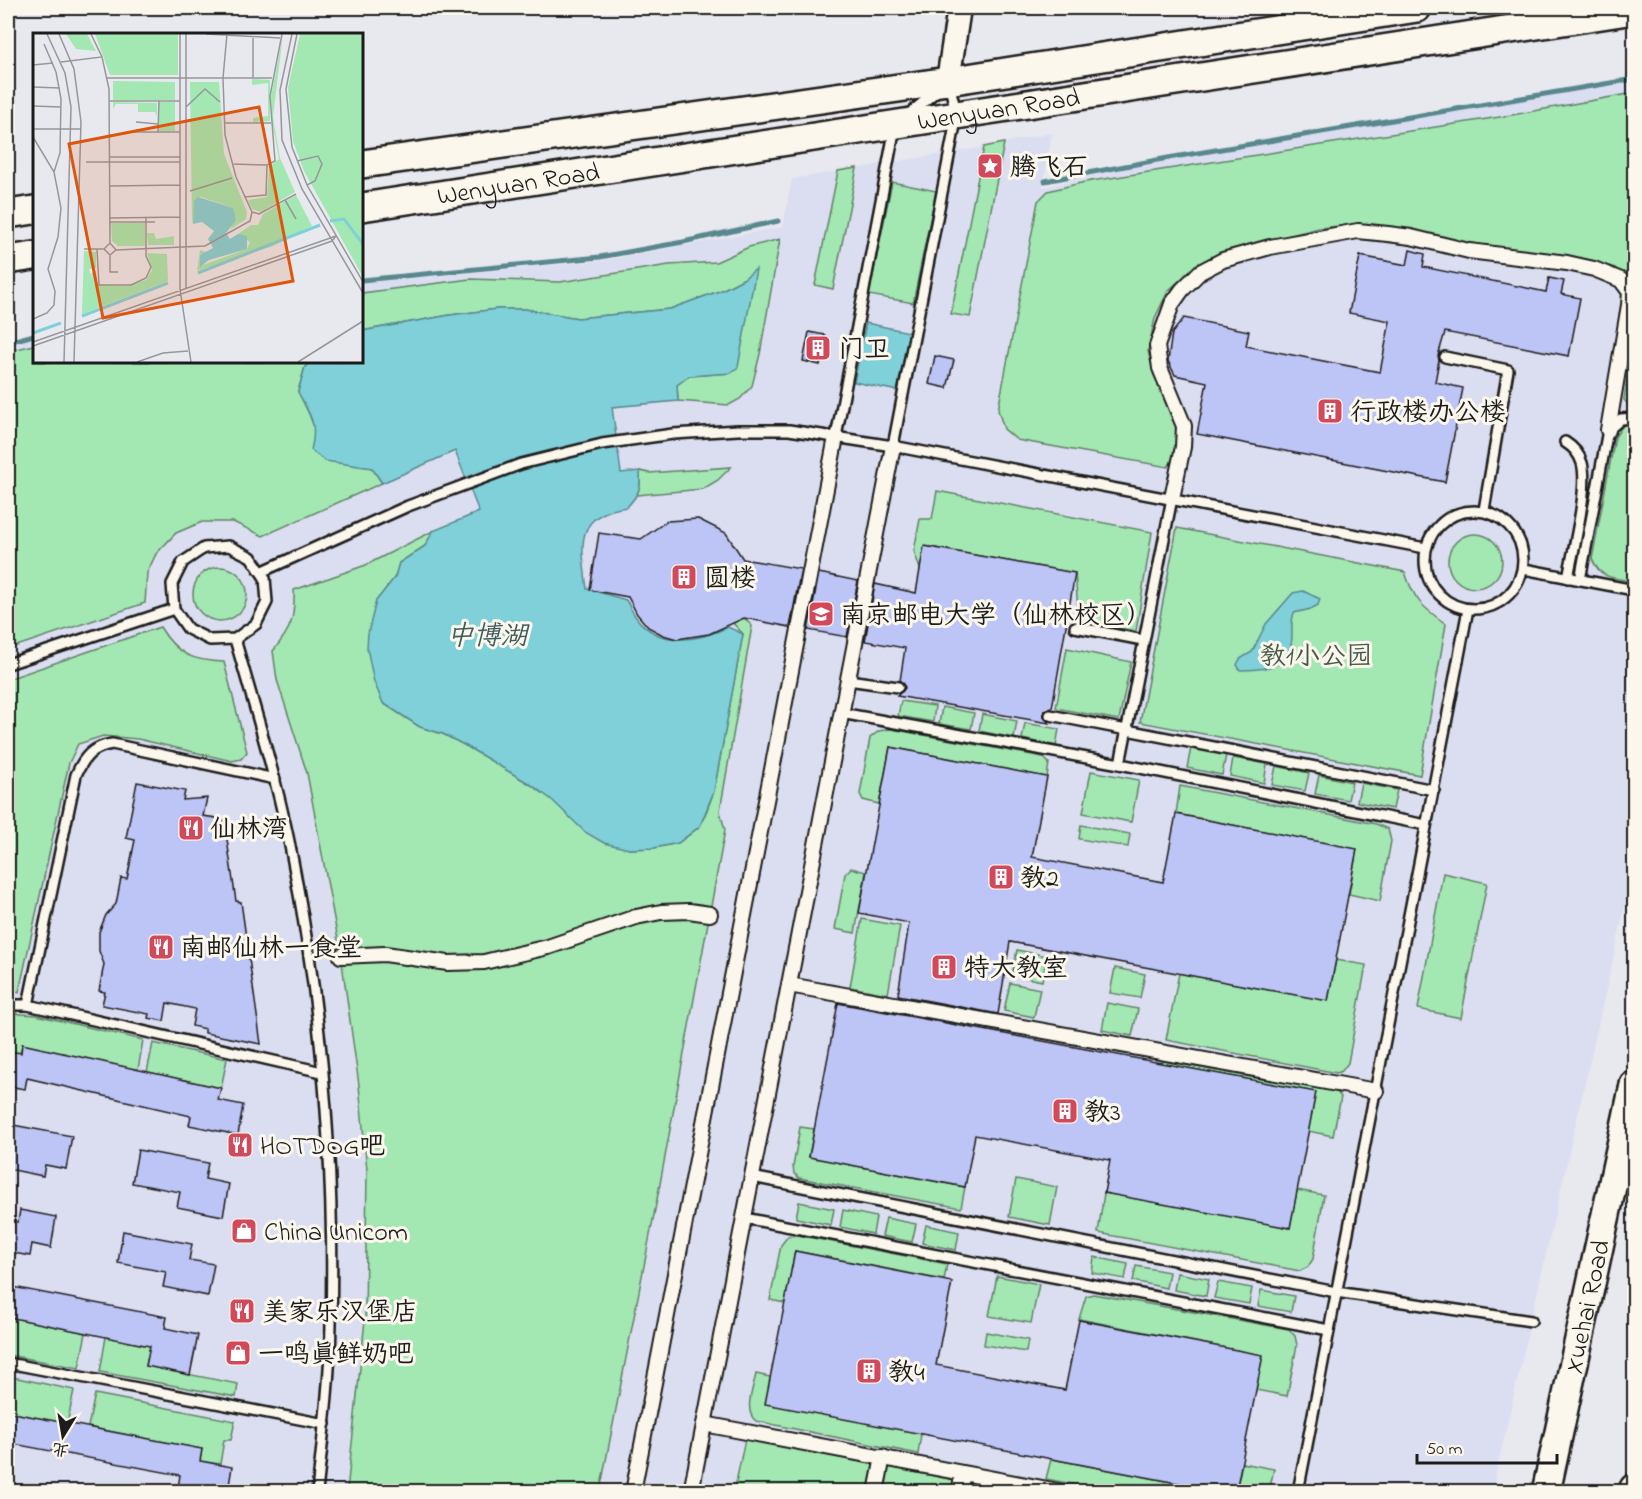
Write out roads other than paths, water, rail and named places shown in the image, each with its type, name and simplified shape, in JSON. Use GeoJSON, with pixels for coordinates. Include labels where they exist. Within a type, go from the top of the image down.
{"type":"FeatureCollection","features":[{"type":"Feature","properties":{"kind":"main road","name":"Wenyuan Road"},"geometry":{"type":"LineString","coordinates":[[363,164],[948,81],[1417,8]]}},
{"type":"Feature","properties":{"kind":"main road","name":"Wenyuan Road"},"geometry":{"type":"LineString","coordinates":[[363,207],[1635,10]]}},
{"type":"Feature","properties":{"kind":"main road"},"geometry":{"type":"LineString","coordinates":[[8,214],[33,210]]}},
{"type":"Feature","properties":{"kind":"main road"},"geometry":{"type":"LineString","coordinates":[[8,261],[33,256]]}},
{"type":"Feature","properties":{"kind":"main road","name":"Xuehai Road"},"geometry":{"type":"LineString","coordinates":[[1546,1491],[1635,1085]]}},
{"type":"Feature","properties":{"kind":"street"},"geometry":{"type":"LineString","coordinates":[[948,81],[959,8]]}},
{"type":"Feature","properties":{"kind":"street"},"geometry":{"type":"LineString","coordinates":[[1172,498],[1183,447],[1184,426],[1160,368],[1157,346],[1172,304],[1200,272],[1222,260],[1270,247],[1358,231],[1412,237],[1443,246],[1504,257],[1567,263],[1594,269],[1621,280],[1630,292],[1629,306],[1608,430]]}},
{"type":"Feature","properties":{"kind":"street"},"geometry":{"type":"LineString","coordinates":[[633,1491],[836,437]]}},
{"type":"Feature","properties":{"kind":"street"},"geometry":{"type":"LineString","coordinates":[[691,1491],[893,446]]}},
{"type":"Feature","properties":{"kind":"street"},"geometry":{"type":"LineString","coordinates":[[341,956],[385,954],[448,963],[484,962],[548,947],[636,917],[661,912],[689,911],[710,914]]}},
{"type":"Feature","properties":{"kind":"street"},"geometry":{"type":"LineString","coordinates":[[789,985],[1376,1090]]}},
{"type":"Feature","properties":{"kind":"street"},"geometry":{"type":"LineString","coordinates":[[704,1424],[963,1473],[1002,1486],[1063,1491]]}},
{"type":"Feature","properties":{"kind":"street"},"geometry":{"type":"LineString","coordinates":[[876,1491],[883,1458]]}},
{"type":"Feature","properties":{"kind":"street"},"geometry":{"type":"LineString","coordinates":[[959,1491],[963,1473]]}},
{"type":"Feature","properties":{"kind":"lane"},"geometry":{"type":"LineString","coordinates":[[836,437],[895,125],[948,81],[957,115],[893,446]]}},
{"type":"Feature","properties":{"kind":"lane"},"geometry":{"type":"LineString","coordinates":[[1445,357],[1508,370],[1484,510]]}},
{"type":"Feature","properties":{"kind":"lane"},"geometry":{"type":"LineString","coordinates":[[1580,580],[1608,430],[1622,419],[1635,418]]}},
{"type":"Feature","properties":{"kind":"lane"},"geometry":{"type":"LineString","coordinates":[[261,572],[408,506],[485,475],[563,452],[602,444],[674,434],[738,430],[789,430],[893,446],[1425,548]]}},
{"type":"Feature","properties":{"kind":"lane"},"geometry":{"type":"LineString","coordinates":[[1565,442],[1575,449],[1582,462],[1585,482],[1568,578]]}},
{"type":"Feature","properties":{"kind":"lane"},"geometry":{"type":"LineString","coordinates":[[1120,764],[1172,498]]}},
{"type":"Feature","properties":{"kind":"lane"},"geometry":{"type":"LineString","coordinates":[[1484,510],[1507,522],[1522,543],[1524,569],[1512,592],[1491,607],[1468,609],[1442,597],[1427,576],[1425,548],[1436,526],[1458,512],[1484,510]]}},
{"type":"Feature","properties":{"kind":"lane"},"geometry":{"type":"LineString","coordinates":[[229,546],[251,557],[261,572],[265,578],[267,602],[256,624],[235,639],[210,640],[188,629],[174,609],[172,584],[183,562],[204,548],[229,546]]}},
{"type":"Feature","properties":{"kind":"lane"},"geometry":{"type":"LineString","coordinates":[[1524,569],[1635,590]]}},
{"type":"Feature","properties":{"kind":"lane"},"geometry":{"type":"LineString","coordinates":[[8,664],[174,609]]}},
{"type":"Feature","properties":{"kind":"lane"},"geometry":{"type":"LineString","coordinates":[[1298,1491],[1468,609]]}},
{"type":"Feature","properties":{"kind":"lane"},"geometry":{"type":"LineString","coordinates":[[1075,627],[1143,640]]}},
{"type":"Feature","properties":{"kind":"lane"},"geometry":{"type":"LineString","coordinates":[[235,639],[275,779],[295,870],[306,938],[322,1072],[330,1157],[331,1326],[325,1424],[317,1491]]}},
{"type":"Feature","properties":{"kind":"lane"},"geometry":{"type":"LineString","coordinates":[[848,680],[898,687]]}},
{"type":"Feature","properties":{"kind":"lane"},"geometry":{"type":"LineString","coordinates":[[841,713],[1120,764],[1426,825]]}},
{"type":"Feature","properties":{"kind":"lane"},"geometry":{"type":"LineString","coordinates":[[1050,715],[1434,790]]}},
{"type":"Feature","properties":{"kind":"lane"},"geometry":{"type":"LineString","coordinates":[[28,1005],[76,775],[84,758],[99,746],[112,744],[275,779]]}},
{"type":"Feature","properties":{"kind":"lane"},"geometry":{"type":"LineString","coordinates":[[8,1005],[28,1005],[322,1072]]}},
{"type":"Feature","properties":{"kind":"lane"},"geometry":{"type":"LineString","coordinates":[[752,1177],[1336,1292],[1531,1322]]}},
{"type":"Feature","properties":{"kind":"lane"},"geometry":{"type":"LineString","coordinates":[[744,1218],[1329,1330]]}},
{"type":"Feature","properties":{"kind":"lane"},"geometry":{"type":"LineString","coordinates":[[8,1363],[325,1424]]}},
{"type":"Feature","properties":{"kind":"water","name":"中博湖"},"geometry":{"type":"Polygon","coordinates":[[[756,269],[738,367],[731,373],[689,376],[677,385],[678,401],[612,407],[621,473],[640,471],[639,487],[637,495],[627,507],[609,511],[597,517],[589,525],[584,535],[583,560],[587,589],[626,600],[635,616],[655,633],[678,639],[691,639],[728,627],[743,634],[714,791],[700,826],[678,843],[654,848],[629,849],[604,843],[585,832],[552,800],[530,784],[443,734],[420,727],[383,703],[374,682],[367,648],[368,633],[376,601],[395,577],[399,563],[425,546],[433,531],[479,512],[455,451],[382,483],[372,468],[325,461],[311,450],[314,433],[312,420],[298,392],[305,367],[309,363],[363,363],[363,331],[497,309],[525,309],[578,318],[670,309],[722,290],[756,269]]]}},
{"type":"Feature","properties":{"kind":"water"},"geometry":{"type":"Polygon","coordinates":[[[866,323],[909,332],[898,391],[854,382],[866,323]]]}},
{"type":"Feature","properties":{"kind":"water"},"geometry":{"type":"Polygon","coordinates":[[[1303,591],[1320,599],[1318,605],[1311,609],[1294,613],[1291,647],[1287,655],[1282,661],[1268,668],[1240,670],[1237,665],[1240,659],[1252,652],[1266,624],[1293,593],[1303,591]]]}},
{"type":"Feature","properties":{"kind":"waterway"},"geometry":{"type":"LineString","coordinates":[[1045,181],[1634,79]]}},
{"type":"Feature","properties":{"kind":"waterway"},"geometry":{"type":"LineString","coordinates":[[363,280],[600,257],[778,221]]}},
{"type":"Feature","properties":{"kind":"waterway"},"geometry":{"type":"LineString","coordinates":[[8,342],[33,335]]}},
{"type":"Feature","properties":{"kind":"place","name":"腾飞石"},"geometry":{"type":"Point","coordinates":[990,166]}},
{"type":"Feature","properties":{"kind":"place","name":"门卫"},"geometry":{"type":"Point","coordinates":[818,348]}},
{"type":"Feature","properties":{"kind":"place","name":"行政楼办公楼"},"geometry":{"type":"Point","coordinates":[1330,411]}},
{"type":"Feature","properties":{"kind":"place","name":"圆楼"},"geometry":{"type":"Point","coordinates":[684,577]}},
{"type":"Feature","properties":{"kind":"place","name":"南京邮电大学（仙林校区）"},"geometry":{"type":"Point","coordinates":[821,614]}},
{"type":"Feature","properties":{"kind":"place","name":"仙林湾"},"geometry":{"type":"Point","coordinates":[191,828]}},
{"type":"Feature","properties":{"kind":"place","name":"教2"},"geometry":{"type":"Point","coordinates":[1001,877]}},
{"type":"Feature","properties":{"kind":"place","name":"南邮仙林一食堂"},"geometry":{"type":"Point","coordinates":[161,947]}},
{"type":"Feature","properties":{"kind":"place","name":"特大教室"},"geometry":{"type":"Point","coordinates":[944,967]}},
{"type":"Feature","properties":{"kind":"place","name":"教3"},"geometry":{"type":"Point","coordinates":[1065,1111]}},
{"type":"Feature","properties":{"kind":"place","name":"HOTDOG吧"},"geometry":{"type":"Point","coordinates":[240,1145]}},
{"type":"Feature","properties":{"kind":"place","name":"China Unicom"},"geometry":{"type":"Point","coordinates":[244,1231]}},
{"type":"Feature","properties":{"kind":"place","name":"美家乐汉堡店"},"geometry":{"type":"Point","coordinates":[242,1311]}},
{"type":"Feature","properties":{"kind":"place","name":"一鸣真鲜奶吧"},"geometry":{"type":"Point","coordinates":[238,1353]}},
{"type":"Feature","properties":{"kind":"place","name":"教4"},"geometry":{"type":"Point","coordinates":[869,1371]}},
{"type":"Feature","properties":{"kind":"park label","name":"教1小公园"},"geometry":{"type":"Point","coordinates":[1316,655]}}]}
